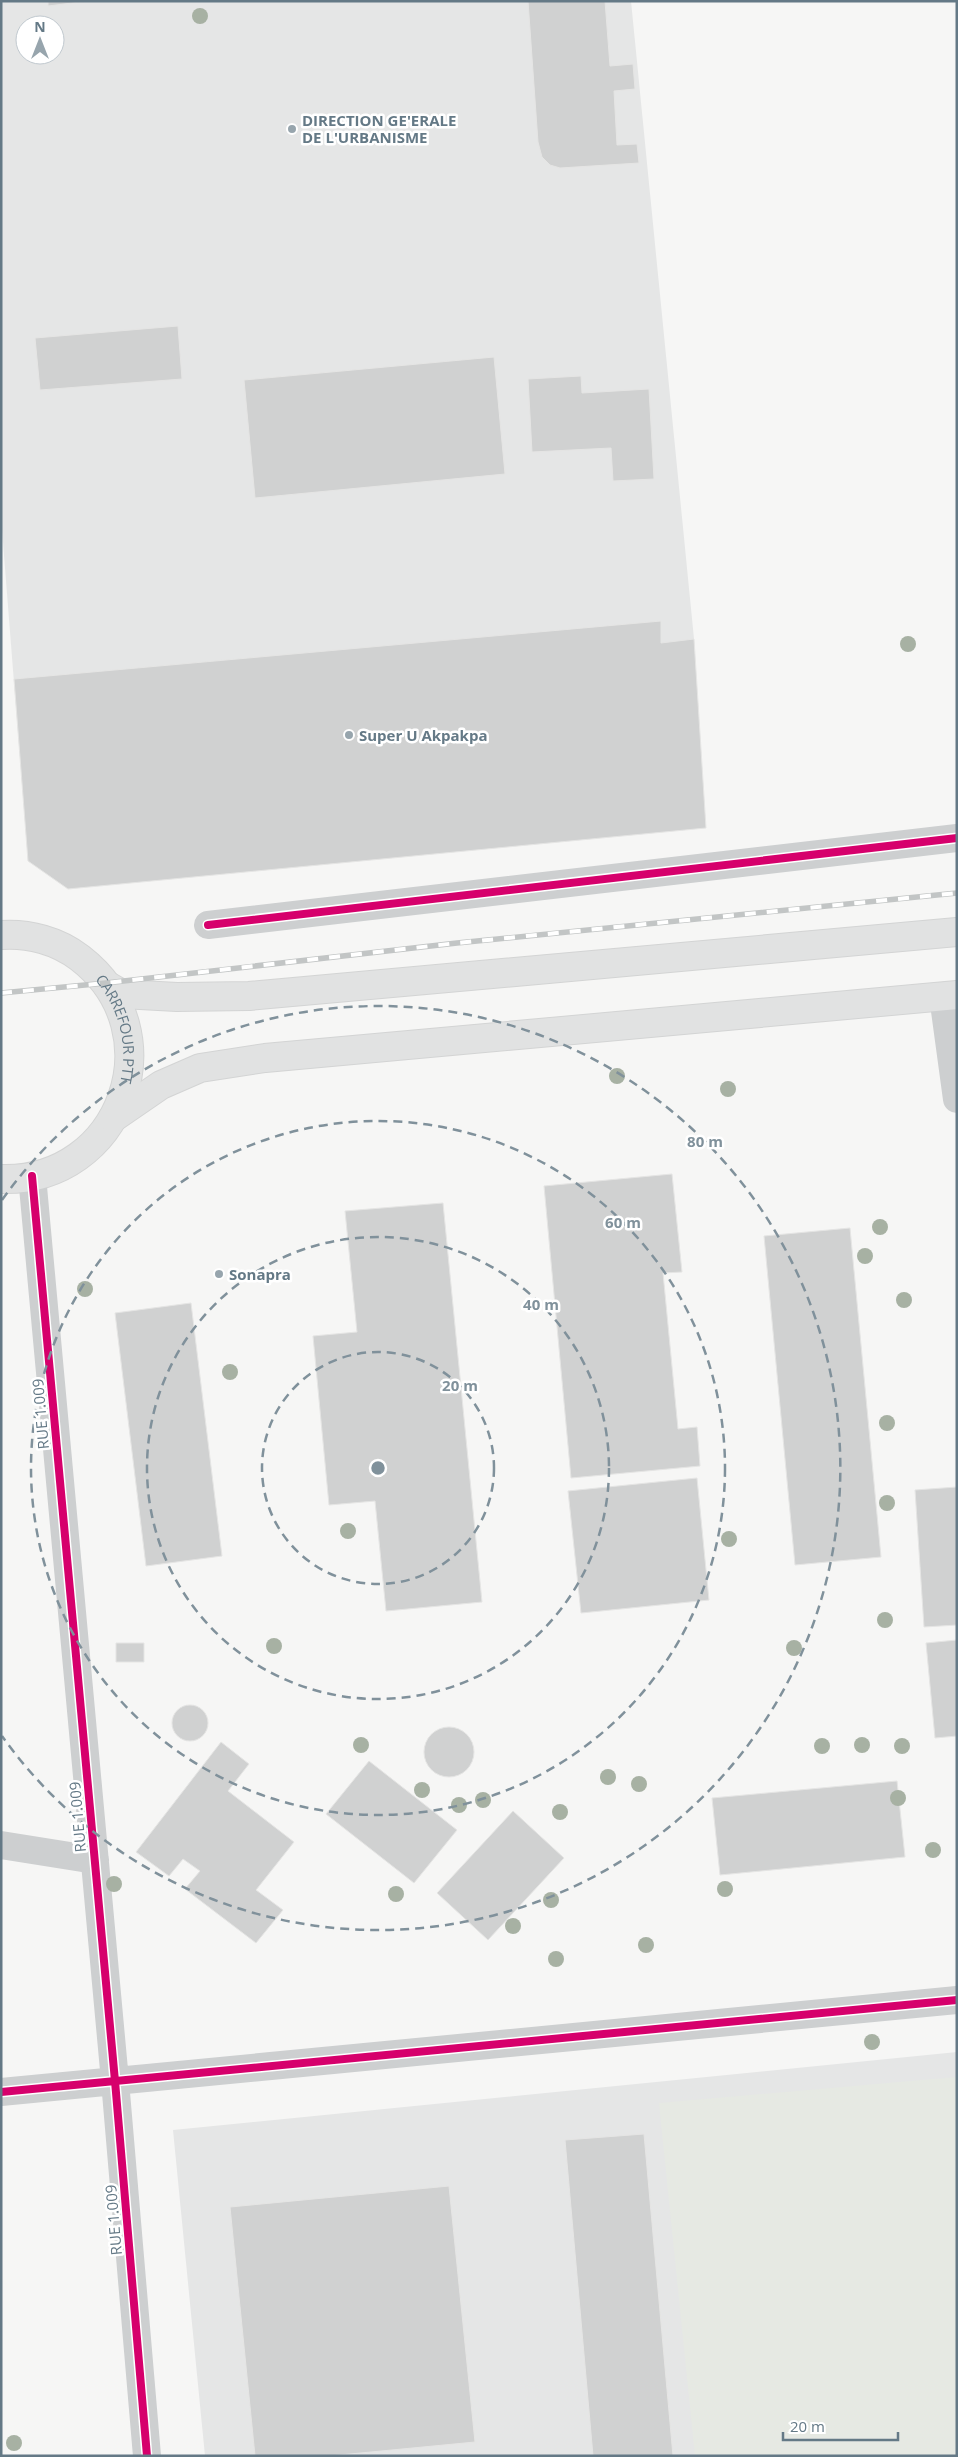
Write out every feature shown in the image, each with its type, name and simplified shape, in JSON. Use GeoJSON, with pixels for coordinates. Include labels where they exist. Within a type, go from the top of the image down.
{"type":"FeatureCollection","features":[{"type":"Feature","properties":{"kind":"highway"},"geometry":{"type":"LineString","coordinates":[[108,986],[122,994],[176,997],[249,996],[957,932]]}},
{"type":"Feature","properties":{"kind":"highway","name":"CARREFOUR PTT"},"geometry":{"type":"LineString","coordinates":[[1,934],[36,938],[63,948],[87,964],[108,986],[124,1017],[130,1051],[127,1086],[113,1118],[92,1145],[65,1165],[32,1176],[1,1178]]}},
{"type":"Feature","properties":{"kind":"highway"},"geometry":{"type":"LineString","coordinates":[[113,1118],[161,1085],[200,1068],[255,1060],[950,996]]}},
{"type":"Feature","properties":{"kind":"street"},"geometry":{"type":"LineString","coordinates":[[208,925],[957,838]]}},
{"type":"Feature","properties":{"kind":"street"},"geometry":{"type":"LineString","coordinates":[[950,996],[957,1100]]}},
{"type":"Feature","properties":{"kind":"street","name":"RUE 1.009"},"geometry":{"type":"LineString","coordinates":[[32,1176],[115,2081],[147,2456]]}},
{"type":"Feature","properties":{"kind":"street"},"geometry":{"type":"LineString","coordinates":[[1,1845],[95,1860]]}},
{"type":"Feature","properties":{"kind":"street"},"geometry":{"type":"LineString","coordinates":[[1,2092],[957,2000]]}},
{"type":"Feature","properties":{"kind":"shaded area"},"geometry":{"type":"Polygon","coordinates":[[[1,1],[631,1],[694,639],[28,861],[1,517],[1,1]]]}},
{"type":"Feature","properties":{"kind":"shaded area"},"geometry":{"type":"Polygon","coordinates":[[[957,2052],[957,2456],[205,2456],[173,2130],[957,2052]]]}},
{"type":"Feature","properties":{"kind":"shaded area"},"geometry":{"type":"Polygon","coordinates":[[[957,2077],[957,2456],[695,2456],[659,2103],[957,2077]]]}},
{"type":"Feature","properties":{"kind":"building"},"geometry":{"type":"Polygon","coordinates":[[[48,1],[88,1],[48,6],[48,1]]]}},
{"type":"Feature","properties":{"kind":"building"},"geometry":{"type":"Polygon","coordinates":[[[528,1],[605,1],[610,66],[633,64],[635,89],[614,91],[617,145],[637,144],[639,163],[560,168],[550,165],[542,157],[538,142],[528,1]]]}},
{"type":"Feature","properties":{"kind":"building"},"geometry":{"type":"Polygon","coordinates":[[[178,326],[182,379],[40,390],[35,338],[178,326]]]}},
{"type":"Feature","properties":{"kind":"building"},"geometry":{"type":"Polygon","coordinates":[[[494,357],[505,474],[255,498],[244,380],[494,357]]]}},
{"type":"Feature","properties":{"kind":"building"},"geometry":{"type":"Polygon","coordinates":[[[581,376],[582,393],[649,389],[654,479],[613,481],[611,448],[532,452],[528,379],[581,376]]]}},
{"type":"Feature","properties":{"kind":"building"},"geometry":{"type":"Polygon","coordinates":[[[661,621],[661,643],[694,639],[706,828],[68,889],[28,861],[14,679],[661,621]]]}},
{"type":"Feature","properties":{"kind":"building"},"geometry":{"type":"Polygon","coordinates":[[[672,1174],[682,1272],[663,1273],[678,1429],[697,1427],[700,1466],[571,1478],[544,1186],[672,1174]]]}},
{"type":"Feature","properties":{"kind":"building"},"geometry":{"type":"Polygon","coordinates":[[[443,1203],[482,1602],[386,1611],[375,1501],[329,1505],[313,1336],[357,1332],[345,1211],[443,1203]]]}},
{"type":"Feature","properties":{"kind":"building"},"geometry":{"type":"Polygon","coordinates":[[[850,1228],[881,1557],[795,1565],[764,1236],[850,1228]]]}},
{"type":"Feature","properties":{"kind":"building"},"geometry":{"type":"Polygon","coordinates":[[[191,1303],[222,1556],[146,1566],[115,1313],[191,1303]]]}},
{"type":"Feature","properties":{"kind":"building"},"geometry":{"type":"Polygon","coordinates":[[[697,1478],[709,1600],[581,1613],[568,1491],[697,1478]]]}},
{"type":"Feature","properties":{"kind":"building"},"geometry":{"type":"Polygon","coordinates":[[[957,1487],[957,1625],[924,1627],[915,1490],[957,1487]]]}},
{"type":"Feature","properties":{"kind":"building"},"geometry":{"type":"Polygon","coordinates":[[[957,1640],[957,1736],[935,1738],[926,1643],[957,1640]]]}},
{"type":"Feature","properties":{"kind":"building"},"geometry":{"type":"Polygon","coordinates":[[[116,1643],[144,1643],[144,1662],[116,1662],[116,1643]]]}},
{"type":"Feature","properties":{"kind":"building"},"geometry":{"type":"Polygon","coordinates":[[[190,1705],[203,1710],[208,1723],[203,1736],[190,1741],[177,1736],[172,1723],[177,1710],[190,1705]]]}},
{"type":"Feature","properties":{"kind":"building"},"geometry":{"type":"Polygon","coordinates":[[[444,1727],[454,1727],[467,1734],[474,1747],[474,1757],[467,1770],[454,1777],[444,1777],[435,1773],[428,1766],[424,1757],[424,1747],[428,1738],[435,1731],[444,1727]]]}},
{"type":"Feature","properties":{"kind":"building"},"geometry":{"type":"Polygon","coordinates":[[[221,1742],[249,1764],[228,1791],[294,1842],[256,1890],[283,1910],[256,1943],[185,1889],[200,1871],[183,1859],[169,1876],[136,1852],[221,1742]]]}},
{"type":"Feature","properties":{"kind":"building"},"geometry":{"type":"Polygon","coordinates":[[[369,1761],[457,1830],[414,1883],[326,1814],[369,1761]]]}},
{"type":"Feature","properties":{"kind":"building"},"geometry":{"type":"Polygon","coordinates":[[[897,1781],[905,1857],[720,1875],[712,1798],[897,1781]]]}},
{"type":"Feature","properties":{"kind":"building"},"geometry":{"type":"Polygon","coordinates":[[[513,1811],[564,1858],[488,1940],[437,1893],[513,1811]]]}},
{"type":"Feature","properties":{"kind":"building"},"geometry":{"type":"Polygon","coordinates":[[[644,2134],[673,2456],[593,2456],[565,2140],[644,2134]]]}},
{"type":"Feature","properties":{"kind":"building"},"geometry":{"type":"Polygon","coordinates":[[[449,2186],[475,2442],[329,2456],[255,2456],[230,2207],[449,2186]]]}},
{"type":"Feature","properties":{"kind":"railway"},"geometry":{"type":"LineString","coordinates":[[1,993],[106,983],[457,943],[957,893]]}},
{"type":"Feature","properties":{"kind":"cycle path"},"geometry":{"type":"LineString","coordinates":[[208,925],[957,838]]}},
{"type":"Feature","properties":{"kind":"cycle path"},"geometry":{"type":"LineString","coordinates":[[32,1176],[115,2081],[147,2456]]}},
{"type":"Feature","properties":{"kind":"cycle path"},"geometry":{"type":"LineString","coordinates":[[1,2092],[957,2000]]}},
{"type":"Feature","properties":{"kind":"place","name":"DIRECTION GE'ERALE DE L'URBANISME"},"geometry":{"type":"Point","coordinates":[292,129]}},
{"type":"Feature","properties":{"kind":"place","name":"Super U Akpakpa"},"geometry":{"type":"Point","coordinates":[349,735]}},
{"type":"Feature","properties":{"kind":"place","name":"Sonapra"},"geometry":{"type":"Point","coordinates":[219,1274]}}]}
